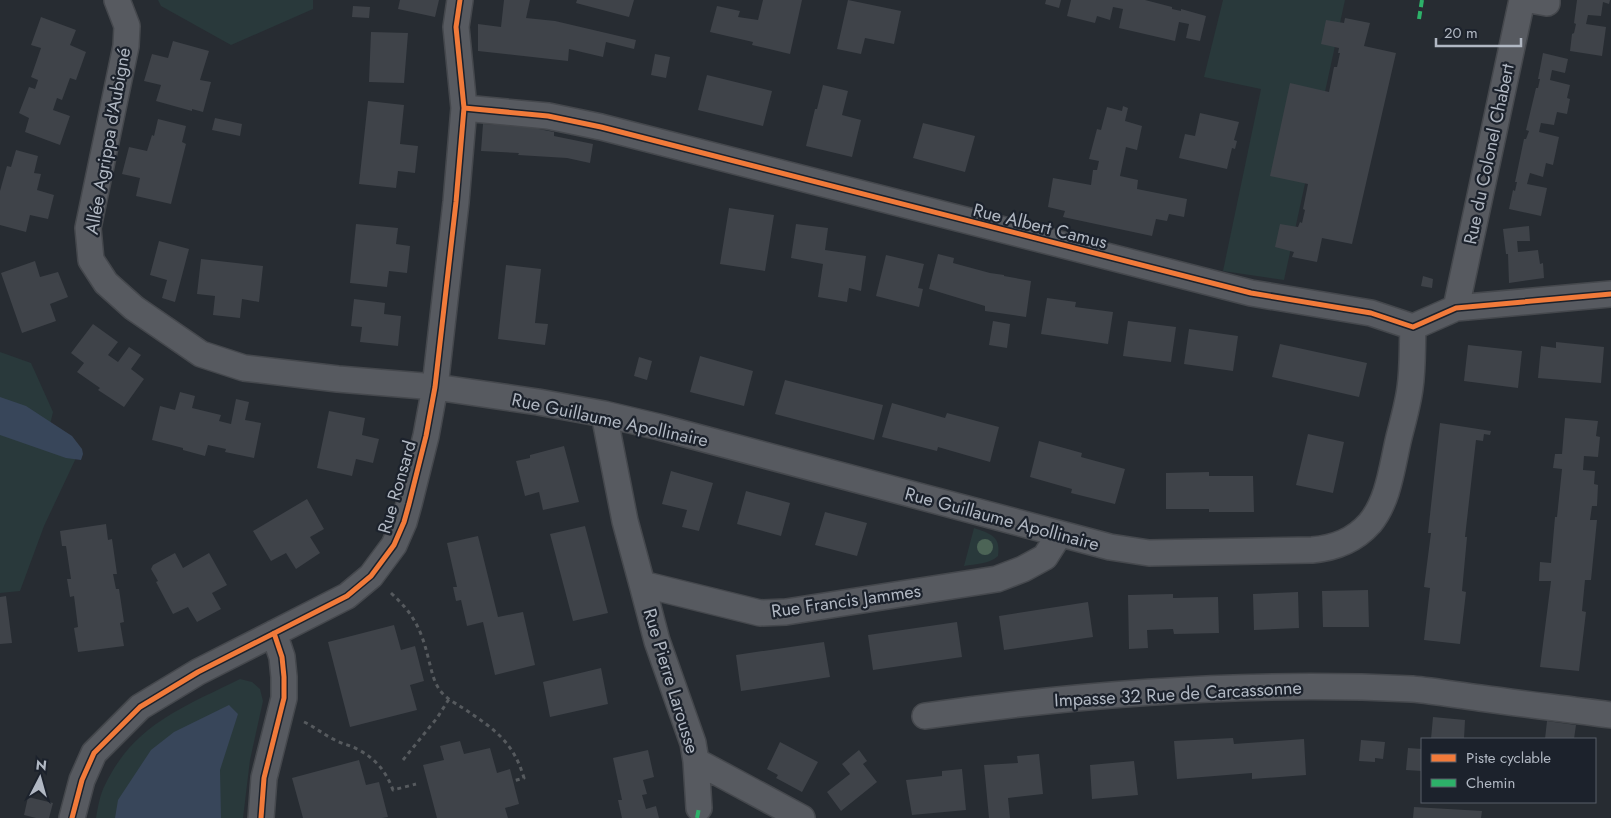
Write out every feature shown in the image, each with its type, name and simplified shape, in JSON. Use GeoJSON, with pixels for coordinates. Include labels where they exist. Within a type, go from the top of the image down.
{"type":"FeatureCollection","features":[{"type":"Feature","properties":{"kind":"street","name":"Allée Agrippa d'Aubigné"},"geometry":{"type":"LineString","coordinates":[[117,0],[127,26],[126,46],[88,228],[91,260],[106,283],[134,308],[201,354],[244,368],[338,379],[435,387]]}},
{"type":"Feature","properties":{"kind":"street","name":"Rue Ronsard"},"geometry":{"type":"LineString","coordinates":[[72,818],[82,780],[94,754],[140,707],[198,672],[348,596],[371,576],[394,545],[404,522],[426,436],[435,387],[456,202],[464,108],[456,26],[460,0]]}},
{"type":"Feature","properties":{"kind":"street","name":"Rue du Colonel Chabert"},"geometry":{"type":"LineString","coordinates":[[1456,308],[1522,0]]}},
{"type":"Feature","properties":{"kind":"street"},"geometry":{"type":"LineString","coordinates":[[1530,0],[1547,3],[1548,0]]}},
{"type":"Feature","properties":{"kind":"street","name":"Rue Albert Camus"},"geometry":{"type":"LineString","coordinates":[[464,108],[548,116],[601,127],[1251,293],[1371,313],[1413,326]]}},
{"type":"Feature","properties":{"kind":"street"},"geometry":{"type":"LineString","coordinates":[[1413,326],[1456,308],[1611,294]]}},
{"type":"Feature","properties":{"kind":"street","name":"Rue Guillaume Apollinaire"},"geometry":{"type":"LineString","coordinates":[[435,387],[538,402],[604,414],[669,429],[1059,535],[1110,547],[1149,554],[1321,549],[1330,548],[1351,539],[1369,524],[1378,511],[1386,493],[1410,387],[1413,326]]}},
{"type":"Feature","properties":{"kind":"street"},"geometry":{"type":"LineString","coordinates":[[604,414],[625,521],[642,584]]}},
{"type":"Feature","properties":{"kind":"street","name":"Rue Francis Jammes"},"geometry":{"type":"LineString","coordinates":[[642,584],[760,613],[786,612],[997,579],[1045,557],[1059,535]]}},
{"type":"Feature","properties":{"kind":"street","name":"Rue Pierre Larousse"},"geometry":{"type":"LineString","coordinates":[[642,584],[657,641],[693,743],[699,808]]}},
{"type":"Feature","properties":{"kind":"street"},"geometry":{"type":"LineString","coordinates":[[261,818],[264,778],[284,698],[282,657],[274,633]]}},
{"type":"Feature","properties":{"kind":"street","name":"Impasse 32 Rue de Carcassonne"},"geometry":{"type":"LineString","coordinates":[[925,716],[1002,705],[1113,695],[1287,686],[1414,690],[1611,715]]}},
{"type":"Feature","properties":{"kind":"street"},"geometry":{"type":"LineString","coordinates":[[696,760],[802,818]]}},
{"type":"Feature","properties":{"kind":"path"},"geometry":{"type":"LineString","coordinates":[[371,576],[411,614],[424,641],[436,683],[441,692],[484,722],[509,744],[518,760],[524,778],[513,781]]}},
{"type":"Feature","properties":{"kind":"path"},"geometry":{"type":"LineString","coordinates":[[403,760],[437,718],[449,699]]}},
{"type":"Feature","properties":{"kind":"path"},"geometry":{"type":"LineString","coordinates":[[280,714],[310,725],[336,741],[356,748],[368,755],[388,777],[392,790],[416,784]]}},
{"type":"Feature","properties":{"kind":"shaded area"},"geometry":{"type":"Polygon","coordinates":[[[158,0],[313,0],[313,9],[231,45],[161,6],[158,0]]]}},
{"type":"Feature","properties":{"kind":"shaded area"},"geometry":{"type":"Polygon","coordinates":[[[1223,0],[1345,0],[1284,280],[1223,271],[1261,89],[1204,77],[1223,0]]]}},
{"type":"Feature","properties":{"kind":"shaded area"},"geometry":{"type":"Polygon","coordinates":[[[0,352],[31,363],[53,412],[46,442],[76,458],[44,526],[20,591],[0,593],[0,352]]]}},
{"type":"Feature","properties":{"kind":"shaded area"},"geometry":{"type":"Polygon","coordinates":[[[974,528],[990,534],[996,540],[999,549],[998,556],[986,562],[964,566],[974,528]]]}},
{"type":"Feature","properties":{"kind":"shaded area"},"geometry":{"type":"Polygon","coordinates":[[[240,679],[252,682],[260,689],[263,701],[250,760],[243,818],[96,818],[103,789],[117,764],[130,747],[162,720],[240,679]]]}},
{"type":"Feature","properties":{"kind":"water"},"geometry":{"type":"Polygon","coordinates":[[[0,397],[26,406],[72,436],[82,449],[81,460],[66,458],[0,435],[0,397]]]}},
{"type":"Feature","properties":{"kind":"water"},"geometry":{"type":"Polygon","coordinates":[[[229,705],[238,714],[220,770],[221,818],[115,818],[118,800],[151,750],[174,732],[229,705]]]}},
{"type":"Feature","properties":{"kind":"building"},"geometry":{"type":"Polygon","coordinates":[[[400,0],[439,0],[435,17],[398,9],[400,0]]]}},
{"type":"Feature","properties":{"kind":"building"},"geometry":{"type":"Polygon","coordinates":[[[504,0],[530,0],[526,18],[555,21],[636,40],[634,49],[606,42],[603,57],[569,49],[568,61],[478,51],[478,24],[501,27],[504,0]]]}},
{"type":"Feature","properties":{"kind":"building"},"geometry":{"type":"Polygon","coordinates":[[[577,0],[634,0],[629,17],[576,3],[577,0]]]}},
{"type":"Feature","properties":{"kind":"building"},"geometry":{"type":"Polygon","coordinates":[[[763,0],[802,0],[790,54],[752,45],[753,42],[710,32],[717,6],[740,11],[738,17],[758,20],[763,0]]]}},
{"type":"Feature","properties":{"kind":"building"},"geometry":{"type":"Polygon","coordinates":[[[848,0],[901,11],[894,44],[865,38],[861,54],[837,49],[848,0]]]}},
{"type":"Feature","properties":{"kind":"building"},"geometry":{"type":"Polygon","coordinates":[[[1046,0],[1061,0],[1059,8],[1045,4],[1046,0]]]}},
{"type":"Feature","properties":{"kind":"building"},"geometry":{"type":"Polygon","coordinates":[[[1071,0],[1145,0],[1172,7],[1172,9],[1181,11],[1181,9],[1206,16],[1200,41],[1186,38],[1189,24],[1179,22],[1175,41],[1119,28],[1123,9],[1113,7],[1110,20],[1097,16],[1095,23],[1067,16],[1071,0]]]}},
{"type":"Feature","properties":{"kind":"building"},"geometry":{"type":"Polygon","coordinates":[[[1577,0],[1610,0],[1609,4],[1603,2],[1601,16],[1588,15],[1586,24],[1606,27],[1602,56],[1570,51],[1572,34],[1576,24],[1574,23],[1577,0]]]}},
{"type":"Feature","properties":{"kind":"building"},"geometry":{"type":"Polygon","coordinates":[[[353,6],[370,7],[369,18],[352,17],[353,6]]]}},
{"type":"Feature","properties":{"kind":"building"},"geometry":{"type":"Polygon","coordinates":[[[41,17],[76,30],[70,45],[86,52],[76,80],[70,78],[62,100],[57,98],[53,110],[70,116],[60,145],[25,132],[29,118],[19,113],[29,87],[35,89],[38,80],[31,77],[41,48],[31,45],[41,17]]]}},
{"type":"Feature","properties":{"kind":"building"},"geometry":{"type":"Polygon","coordinates":[[[1345,18],[1370,23],[1364,46],[1396,53],[1352,244],[1322,238],[1317,262],[1292,257],[1294,252],[1275,247],[1280,224],[1298,227],[1300,222],[1302,223],[1308,184],[1270,176],[1290,83],[1329,92],[1334,67],[1337,67],[1340,53],[1338,53],[1339,48],[1321,44],[1326,20],[1344,23],[1345,18]]]}},
{"type":"Feature","properties":{"kind":"building"},"geometry":{"type":"Polygon","coordinates":[[[371,32],[408,33],[404,83],[369,82],[371,32]]]}},
{"type":"Feature","properties":{"kind":"building"},"geometry":{"type":"Polygon","coordinates":[[[173,41],[209,51],[200,80],[211,82],[203,112],[192,109],[192,111],[156,101],[161,85],[144,81],[152,54],[168,58],[173,41]]]}},
{"type":"Feature","properties":{"kind":"building"},"geometry":{"type":"Polygon","coordinates":[[[1543,53],[1568,59],[1565,73],[1552,70],[1550,80],[1570,85],[1567,98],[1570,99],[1567,114],[1557,112],[1554,125],[1541,123],[1539,132],[1559,137],[1553,165],[1546,163],[1543,177],[1530,173],[1527,184],[1547,188],[1541,216],[1509,209],[1513,190],[1515,191],[1517,182],[1515,182],[1524,139],[1526,139],[1529,131],[1526,130],[1540,79],[1538,79],[1543,53]]]}},
{"type":"Feature","properties":{"kind":"building"},"geometry":{"type":"Polygon","coordinates":[[[655,54],[670,57],[666,78],[651,75],[655,54]]]}},
{"type":"Feature","properties":{"kind":"building"},"geometry":{"type":"Polygon","coordinates":[[[707,75],[772,91],[763,126],[698,110],[707,75]]]}},
{"type":"Feature","properties":{"kind":"building"},"geometry":{"type":"Polygon","coordinates":[[[823,85],[848,91],[842,115],[861,120],[852,157],[806,146],[823,85]]]}},
{"type":"Feature","properties":{"kind":"building"},"geometry":{"type":"Polygon","coordinates":[[[368,101],[404,105],[400,144],[418,146],[415,173],[398,171],[396,188],[359,184],[368,101]]]}},
{"type":"Feature","properties":{"kind":"building"},"geometry":{"type":"Polygon","coordinates":[[[1123,106],[1128,108],[1125,121],[1142,126],[1137,150],[1126,147],[1120,176],[1138,180],[1137,189],[1187,199],[1184,217],[1169,214],[1167,221],[1156,219],[1152,236],[1063,217],[1065,211],[1048,207],[1053,178],[1091,185],[1093,170],[1097,170],[1099,161],[1089,159],[1097,129],[1101,130],[1107,107],[1122,111],[1123,106]]]}},
{"type":"Feature","properties":{"kind":"building"},"geometry":{"type":"Polygon","coordinates":[[[1200,113],[1239,122],[1234,140],[1237,141],[1235,149],[1232,148],[1227,169],[1179,158],[1185,134],[1195,136],[1200,113]]]}},
{"type":"Feature","properties":{"kind":"building"},"geometry":{"type":"Polygon","coordinates":[[[215,118],[242,124],[240,136],[212,130],[215,118]]]}},
{"type":"Feature","properties":{"kind":"building"},"geometry":{"type":"Polygon","coordinates":[[[158,119],[186,126],[182,142],[186,144],[171,204],[136,196],[140,178],[122,174],[129,147],[147,151],[152,135],[154,136],[158,119]]]}},
{"type":"Feature","properties":{"kind":"building"},"geometry":{"type":"Polygon","coordinates":[[[923,123],[975,136],[965,172],[913,158],[923,123]]]}},
{"type":"Feature","properties":{"kind":"building"},"geometry":{"type":"Polygon","coordinates":[[[483,124],[523,126],[554,132],[554,136],[593,144],[590,163],[567,158],[481,151],[483,124]]]}},
{"type":"Feature","properties":{"kind":"building"},"geometry":{"type":"Polygon","coordinates":[[[16,150],[38,156],[34,173],[41,174],[37,190],[54,195],[48,219],[30,215],[26,232],[0,225],[0,191],[7,166],[11,167],[16,150]]]}},
{"type":"Feature","properties":{"kind":"building"},"geometry":{"type":"Polygon","coordinates":[[[729,208],[774,215],[765,271],[720,264],[729,208]]]}},
{"type":"Feature","properties":{"kind":"building"},"geometry":{"type":"Polygon","coordinates":[[[356,224],[398,228],[396,244],[410,246],[407,273],[389,271],[387,287],[350,283],[356,224]]]}},
{"type":"Feature","properties":{"kind":"building"},"geometry":{"type":"Polygon","coordinates":[[[796,224],[828,228],[825,250],[866,256],[861,291],[849,288],[847,302],[818,297],[823,264],[791,258],[796,224]]]}},
{"type":"Feature","properties":{"kind":"building"},"geometry":{"type":"Polygon","coordinates":[[[1529,226],[1530,241],[1517,241],[1518,252],[1538,250],[1540,264],[1543,263],[1544,278],[1509,283],[1508,254],[1506,254],[1503,229],[1529,226]]]}},
{"type":"Feature","properties":{"kind":"building"},"geometry":{"type":"Polygon","coordinates":[[[159,241],[189,249],[175,302],[162,298],[167,280],[150,275],[159,241]]]}},
{"type":"Feature","properties":{"kind":"building"},"geometry":{"type":"Polygon","coordinates":[[[938,254],[954,258],[953,263],[1031,281],[1026,317],[985,311],[985,306],[929,289],[938,254]]]}},
{"type":"Feature","properties":{"kind":"building"},"geometry":{"type":"Polygon","coordinates":[[[886,255],[924,264],[918,288],[923,289],[919,307],[876,296],[886,255]]]}},
{"type":"Feature","properties":{"kind":"building"},"geometry":{"type":"Polygon","coordinates":[[[201,259],[263,266],[259,302],[242,299],[240,318],[213,315],[215,296],[197,294],[201,259]]]}},
{"type":"Feature","properties":{"kind":"building"},"geometry":{"type":"Polygon","coordinates":[[[35,261],[40,277],[58,272],[68,297],[50,304],[56,321],[22,333],[1,273],[35,261]]]}},
{"type":"Feature","properties":{"kind":"building"},"geometry":{"type":"Polygon","coordinates":[[[506,265],[541,269],[535,323],[548,324],[545,345],[498,339],[506,265]]]}},
{"type":"Feature","properties":{"kind":"building"},"geometry":{"type":"Polygon","coordinates":[[[1423,276],[1433,279],[1432,288],[1421,286],[1423,276]]]}},
{"type":"Feature","properties":{"kind":"building"},"geometry":{"type":"Polygon","coordinates":[[[1047,298],[1076,302],[1075,307],[1113,312],[1108,344],[1041,334],[1047,298]]]}},
{"type":"Feature","properties":{"kind":"building"},"geometry":{"type":"Polygon","coordinates":[[[354,299],[385,303],[384,314],[401,316],[398,346],[360,342],[362,327],[351,326],[354,299]]]}},
{"type":"Feature","properties":{"kind":"building"},"geometry":{"type":"Polygon","coordinates":[[[993,321],[1010,324],[1007,348],[989,345],[993,321]]]}},
{"type":"Feature","properties":{"kind":"building"},"geometry":{"type":"Polygon","coordinates":[[[1128,321],[1176,327],[1171,362],[1123,356],[1128,321]]]}},
{"type":"Feature","properties":{"kind":"building"},"geometry":{"type":"Polygon","coordinates":[[[93,324],[118,342],[108,355],[118,362],[129,347],[141,355],[131,369],[144,379],[124,407],[98,390],[100,388],[77,372],[84,363],[71,353],[93,324]]]}},
{"type":"Feature","properties":{"kind":"building"},"geometry":{"type":"Polygon","coordinates":[[[1189,329],[1238,336],[1233,371],[1184,364],[1189,329]]]}},
{"type":"Feature","properties":{"kind":"building"},"geometry":{"type":"Polygon","coordinates":[[[1556,342],[1604,347],[1601,383],[1538,378],[1541,346],[1556,348],[1556,342]]]}},
{"type":"Feature","properties":{"kind":"building"},"geometry":{"type":"Polygon","coordinates":[[[1280,344],[1367,363],[1359,397],[1272,377],[1280,344]]]}},
{"type":"Feature","properties":{"kind":"building"},"geometry":{"type":"Polygon","coordinates":[[[1468,345],[1522,351],[1518,388],[1464,381],[1468,345]]]}},
{"type":"Feature","properties":{"kind":"building"},"geometry":{"type":"Polygon","coordinates":[[[700,356],[753,371],[744,406],[690,392],[700,356]]]}},
{"type":"Feature","properties":{"kind":"building"},"geometry":{"type":"Polygon","coordinates":[[[639,357],[652,361],[647,380],[634,376],[639,357]]]}},
{"type":"Feature","properties":{"kind":"building"},"geometry":{"type":"Polygon","coordinates":[[[785,380],[883,405],[874,440],[775,414],[785,380]]]}},
{"type":"Feature","properties":{"kind":"building"},"geometry":{"type":"Polygon","coordinates":[[[180,392],[195,396],[192,408],[221,415],[219,421],[231,424],[236,399],[249,402],[245,420],[261,423],[254,458],[225,452],[226,449],[208,445],[205,456],[152,440],[160,406],[175,410],[180,392]]]}},
{"type":"Feature","properties":{"kind":"building"},"geometry":{"type":"Polygon","coordinates":[[[892,403],[945,418],[947,413],[999,427],[990,462],[938,447],[937,451],[882,437],[892,403]]]}},
{"type":"Feature","properties":{"kind":"building"},"geometry":{"type":"Polygon","coordinates":[[[329,411],[365,418],[362,435],[379,439],[373,463],[356,459],[352,476],[317,468],[329,411]]]}},
{"type":"Feature","properties":{"kind":"building"},"geometry":{"type":"Polygon","coordinates":[[[1565,418],[1598,421],[1596,436],[1600,437],[1598,457],[1584,456],[1583,470],[1595,471],[1594,484],[1598,485],[1597,506],[1592,506],[1590,520],[1597,520],[1591,580],[1585,580],[1582,611],[1586,612],[1579,671],[1540,667],[1551,581],[1539,581],[1540,562],[1551,563],[1562,469],[1553,468],[1555,454],[1562,454],[1565,418]]]}},
{"type":"Feature","properties":{"kind":"building"},"geometry":{"type":"Polygon","coordinates":[[[1440,423],[1491,431],[1490,435],[1484,434],[1483,441],[1476,440],[1465,537],[1467,537],[1462,591],[1466,592],[1460,644],[1424,640],[1430,588],[1424,587],[1431,533],[1428,533],[1440,423]]]}},
{"type":"Feature","properties":{"kind":"building"},"geometry":{"type":"Polygon","coordinates":[[[1308,434],[1344,442],[1333,493],[1296,485],[1308,434]]]}},
{"type":"Feature","properties":{"kind":"building"},"geometry":{"type":"Polygon","coordinates":[[[1039,441],[1082,453],[1081,457],[1125,469],[1115,504],[1071,493],[1072,489],[1030,477],[1039,441]]]}},
{"type":"Feature","properties":{"kind":"building"},"geometry":{"type":"Polygon","coordinates":[[[564,446],[579,502],[543,510],[539,492],[525,496],[516,461],[530,458],[530,455],[564,446]]]}},
{"type":"Feature","properties":{"kind":"building"},"geometry":{"type":"Polygon","coordinates":[[[671,471],[713,483],[699,531],[682,527],[687,510],[662,504],[671,471]]]}},
{"type":"Feature","properties":{"kind":"building"},"geometry":{"type":"Polygon","coordinates":[[[1209,472],[1209,476],[1253,476],[1254,512],[1209,512],[1209,509],[1166,509],[1166,473],[1209,472]]]}},
{"type":"Feature","properties":{"kind":"building"},"geometry":{"type":"Polygon","coordinates":[[[746,491],[790,503],[781,536],[737,524],[746,491]]]}},
{"type":"Feature","properties":{"kind":"building"},"geometry":{"type":"Polygon","coordinates":[[[307,499],[324,529],[310,537],[320,553],[296,569],[286,553],[271,561],[253,531],[307,499]]]}},
{"type":"Feature","properties":{"kind":"building"},"geometry":{"type":"Polygon","coordinates":[[[825,512],[867,523],[857,556],[815,545],[825,512]]]}},
{"type":"Feature","properties":{"kind":"building"},"geometry":{"type":"Polygon","coordinates":[[[106,524],[108,540],[112,539],[117,574],[113,574],[116,589],[119,589],[124,622],[120,623],[124,646],[78,652],[74,628],[78,627],[74,596],[70,597],[67,579],[71,579],[66,546],[62,546],[60,531],[106,524]]]}},
{"type":"Feature","properties":{"kind":"building"},"geometry":{"type":"Polygon","coordinates":[[[585,526],[608,613],[573,621],[550,534],[585,526]]]}},
{"type":"Feature","properties":{"kind":"building"},"geometry":{"type":"Polygon","coordinates":[[[478,536],[498,617],[523,612],[535,665],[495,675],[483,622],[467,626],[461,600],[456,601],[453,587],[457,587],[447,543],[478,536]]]}},
{"type":"Feature","properties":{"kind":"building"},"geometry":{"type":"Polygon","coordinates":[[[175,553],[183,568],[209,553],[227,585],[212,593],[221,609],[197,622],[188,607],[173,614],[151,569],[153,565],[175,553]]]}},
{"type":"Feature","properties":{"kind":"building"},"geometry":{"type":"Polygon","coordinates":[[[1368,590],[1369,627],[1323,627],[1322,591],[1368,590]]]}},
{"type":"Feature","properties":{"kind":"building"},"geometry":{"type":"Polygon","coordinates":[[[1298,592],[1299,628],[1254,630],[1253,594],[1298,592]]]}},
{"type":"Feature","properties":{"kind":"building"},"geometry":{"type":"Polygon","coordinates":[[[1173,594],[1173,598],[1218,597],[1219,633],[1174,634],[1173,629],[1147,630],[1148,648],[1129,649],[1128,595],[1173,594]]]}},
{"type":"Feature","properties":{"kind":"building"},"geometry":{"type":"Polygon","coordinates":[[[6,596],[12,643],[0,644],[0,597],[6,596]]]}},
{"type":"Feature","properties":{"kind":"building"},"geometry":{"type":"Polygon","coordinates":[[[1088,602],[1093,637],[1004,650],[999,616],[1088,602]]]}},
{"type":"Feature","properties":{"kind":"building"},"geometry":{"type":"Polygon","coordinates":[[[957,622],[962,657],[873,670],[868,635],[957,622]]]}},
{"type":"Feature","properties":{"kind":"building"},"geometry":{"type":"Polygon","coordinates":[[[394,625],[401,650],[415,646],[424,681],[410,685],[417,710],[350,727],[328,642],[394,625]]]}},
{"type":"Feature","properties":{"kind":"building"},"geometry":{"type":"Polygon","coordinates":[[[824,642],[830,677],[741,691],[736,655],[824,642]]]}},
{"type":"Feature","properties":{"kind":"building"},"geometry":{"type":"Polygon","coordinates":[[[601,668],[608,704],[550,717],[543,682],[601,668]]]}},
{"type":"Feature","properties":{"kind":"building"},"geometry":{"type":"Polygon","coordinates":[[[1433,717],[1465,720],[1464,738],[1431,738],[1433,717]]]}},
{"type":"Feature","properties":{"kind":"building"},"geometry":{"type":"Polygon","coordinates":[[[1547,721],[1576,725],[1574,738],[1545,738],[1547,721]]]}},
{"type":"Feature","properties":{"kind":"building"},"geometry":{"type":"Polygon","coordinates":[[[1233,738],[1234,744],[1304,739],[1306,775],[1252,779],[1252,773],[1177,779],[1174,741],[1233,738]]]}},
{"type":"Feature","properties":{"kind":"building"},"geometry":{"type":"Polygon","coordinates":[[[1361,740],[1385,742],[1383,759],[1375,758],[1375,762],[1359,761],[1361,740]]]}},
{"type":"Feature","properties":{"kind":"building"},"geometry":{"type":"Polygon","coordinates":[[[460,741],[464,754],[490,748],[497,773],[510,769],[519,804],[505,808],[508,818],[437,818],[423,765],[444,760],[440,746],[460,741]]]}},
{"type":"Feature","properties":{"kind":"building"},"geometry":{"type":"Polygon","coordinates":[[[780,742],[818,762],[802,792],[776,778],[778,775],[767,769],[780,742]]]}},
{"type":"Feature","properties":{"kind":"building"},"geometry":{"type":"Polygon","coordinates":[[[1408,748],[1421,749],[1421,771],[1406,770],[1408,748]]]}},
{"type":"Feature","properties":{"kind":"building"},"geometry":{"type":"Polygon","coordinates":[[[648,750],[654,777],[643,780],[647,794],[642,795],[646,809],[656,806],[659,818],[622,818],[618,800],[622,800],[613,758],[648,750]]]}},
{"type":"Feature","properties":{"kind":"building"},"geometry":{"type":"Polygon","coordinates":[[[859,750],[867,761],[863,764],[877,782],[841,811],[827,792],[850,774],[842,764],[859,750]]]}},
{"type":"Feature","properties":{"kind":"building"},"geometry":{"type":"Polygon","coordinates":[[[1039,754],[1043,794],[1008,798],[1010,818],[989,818],[984,765],[1018,763],[1017,756],[1039,754]]]}},
{"type":"Feature","properties":{"kind":"building"},"geometry":{"type":"Polygon","coordinates":[[[359,760],[366,785],[379,782],[388,817],[303,818],[292,778],[359,760]]]}},
{"type":"Feature","properties":{"kind":"building"},"geometry":{"type":"Polygon","coordinates":[[[1134,761],[1138,795],[1092,799],[1090,765],[1134,761]]]}},
{"type":"Feature","properties":{"kind":"building"},"geometry":{"type":"Polygon","coordinates":[[[962,769],[966,810],[912,815],[906,780],[942,776],[942,771],[962,769]]]}},
{"type":"Feature","properties":{"kind":"building"},"geometry":{"type":"Polygon","coordinates":[[[28,797],[53,803],[49,818],[36,818],[24,815],[28,797]]]}},
{"type":"Feature","properties":{"kind":"building"},"geometry":{"type":"Polygon","coordinates":[[[1414,807],[1482,811],[1481,818],[1413,818],[1414,807]]]}},
{"type":"Feature","properties":{"kind":"marked path"},"geometry":{"type":"LineString","coordinates":[[1419,19],[1422,0]]}},
{"type":"Feature","properties":{"kind":"marked path"},"geometry":{"type":"LineString","coordinates":[[697,818],[699,808]]}},
{"type":"Feature","properties":{"kind":"cycle path"},"geometry":{"type":"LineString","coordinates":[[72,818],[82,780],[94,753],[140,707],[198,672],[347,596],[371,576],[394,545],[409,504],[426,436],[435,387],[456,202],[464,108],[456,27],[460,0]]}},
{"type":"Feature","properties":{"kind":"cycle path"},"geometry":{"type":"LineString","coordinates":[[464,108],[548,116],[601,127],[1251,293],[1371,313],[1413,327],[1456,308],[1611,294]]}},
{"type":"Feature","properties":{"kind":"cycle path"},"geometry":{"type":"LineString","coordinates":[[261,818],[264,778],[284,698],[282,657],[274,633]]}}]}
